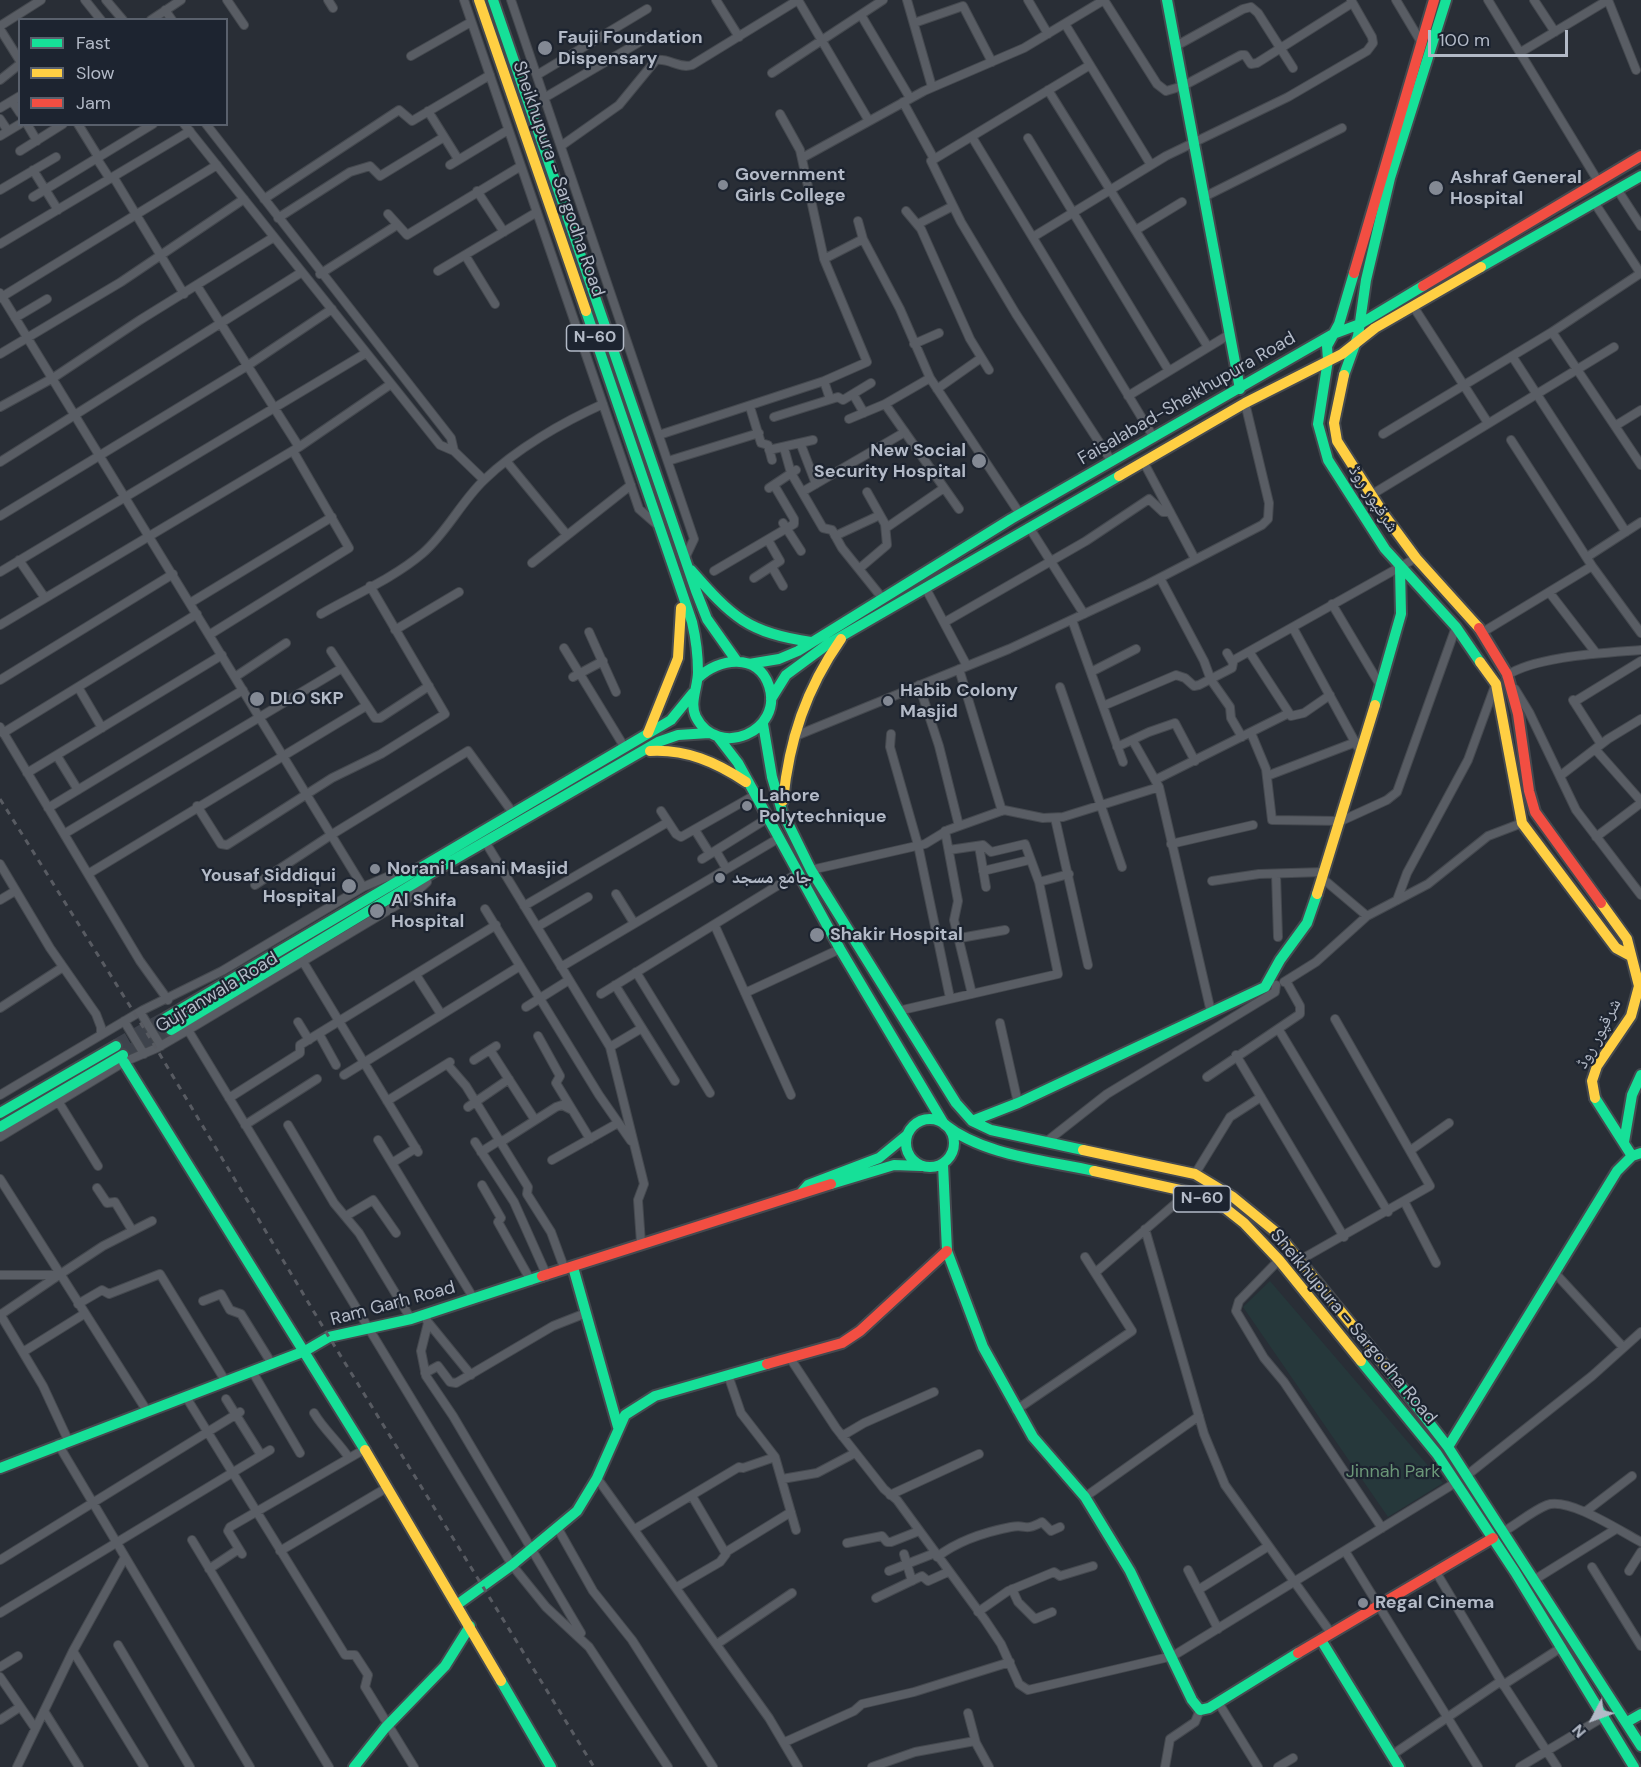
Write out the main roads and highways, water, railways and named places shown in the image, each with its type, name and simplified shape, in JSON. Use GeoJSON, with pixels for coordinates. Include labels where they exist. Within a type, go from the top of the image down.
{"type":"FeatureCollection","features":[{"type":"Feature","properties":{"kind":"main road","name":"Sheikhupura - Sargodha Road"},"geometry":{"type":"LineString","coordinates":[[479,0],[676,571],[694,629],[698,678]]}},
{"type":"Feature","properties":{"kind":"main road","name":"Sheikhupura - Sargodha Road"},"geometry":{"type":"LineString","coordinates":[[493,0],[685,562],[707,619],[736,660]]}},
{"type":"Feature","properties":{"kind":"main road"},"geometry":{"type":"LineString","coordinates":[[1167,0],[1240,390]]}},
{"type":"Feature","properties":{"kind":"main road","name":"شرقپور روڈ"},"geometry":{"type":"LineString","coordinates":[[1434,0],[1339,324],[1327,345],[1328,360],[1318,424],[1322,445],[1328,460],[1400,568],[1456,627],[1496,684],[1522,823],[1616,948],[1629,955]]}},
{"type":"Feature","properties":{"kind":"main road"},"geometry":{"type":"LineString","coordinates":[[1322,445],[1337,441],[1336,409],[1360,324],[1366,280],[1390,178],[1448,1]]}},
{"type":"Feature","properties":{"kind":"main road","name":"Faisalabad-Sheikhupura Road"},"geometry":{"type":"LineString","coordinates":[[749,664],[790,656],[1020,514],[1240,390],[1333,334],[1360,324],[1641,156]]}},
{"type":"Feature","properties":{"kind":"main road","name":"Faisalabad-Sheikhupura Road"},"geometry":{"type":"LineString","coordinates":[[771,699],[779,685],[798,664],[924,586],[1245,403],[1328,360],[1413,306],[1641,176]]}},
{"type":"Feature","properties":{"kind":"main road","name":"شرقپور روڈ"},"geometry":{"type":"LineString","coordinates":[[1337,441],[1371,495],[1416,558],[1483,633],[1507,674],[1518,714],[1529,791],[1535,812],[1627,939],[1629,955],[1638,974],[1639,986],[1631,1016],[1597,1066],[1592,1081],[1593,1094],[1624,1142],[1637,1155]]}},
{"type":"Feature","properties":{"kind":"main road"},"geometry":{"type":"LineString","coordinates":[[685,562],[726,609],[750,629],[774,637],[811,642]]}},
{"type":"Feature","properties":{"kind":"main road"},"geometry":{"type":"LineString","coordinates":[[976,1123],[1271,986],[1280,960],[1307,923],[1341,820],[1401,614],[1400,568]]}},
{"type":"Feature","properties":{"kind":"main road"},"geometry":{"type":"LineString","coordinates":[[648,733],[673,682],[681,655],[684,626],[676,571]]}},
{"type":"Feature","properties":{"kind":"main road"},"geometry":{"type":"LineString","coordinates":[[782,810],[792,737],[813,681],[846,633]]}},
{"type":"Feature","properties":{"kind":"main road"},"geometry":{"type":"LineString","coordinates":[[736,660],[749,664],[767,681],[771,699],[770,712],[764,724],[743,738],[713,735],[694,714],[693,693],[698,678],[715,664],[736,660]]}},
{"type":"Feature","properties":{"kind":"main road","name":"Gujranwala Road"},"geometry":{"type":"LineString","coordinates":[[166,1018],[435,857],[671,720],[693,693]]}},
{"type":"Feature","properties":{"kind":"main road"},"geometry":{"type":"LineString","coordinates":[[764,724],[772,777],[782,810],[811,870],[896,1011],[956,1103],[976,1123],[980,1134],[970,1140]]}},
{"type":"Feature","properties":{"kind":"main road","name":"Sheikhupura - Sargodha Road"},"geometry":{"type":"LineString","coordinates":[[713,735],[738,763],[840,949],[944,1124],[960,1137],[992,1148],[1189,1192],[1225,1208],[1279,1260],[1437,1454],[1562,1647],[1634,1767]]}},
{"type":"Feature","properties":{"kind":"main road","name":"Gujranwala Road"},"geometry":{"type":"LineString","coordinates":[[171,1030],[443,866],[669,738],[713,735]]}},
{"type":"Feature","properties":{"kind":"main road"},"geometry":{"type":"LineString","coordinates":[[646,752],[666,748],[688,753],[719,766],[748,783]]}},
{"type":"Feature","properties":{"kind":"main road"},"geometry":{"type":"LineString","coordinates":[[121,1055],[365,1449],[552,1767]]}},
{"type":"Feature","properties":{"kind":"main road","name":"Gujranwala Road"},"geometry":{"type":"LineString","coordinates":[[0,1113],[121,1055]]}},
{"type":"Feature","properties":{"kind":"main road","name":"Gujranwala Road"},"geometry":{"type":"LineString","coordinates":[[0,1127],[121,1055]]}},
{"type":"Feature","properties":{"kind":"main road"},"geometry":{"type":"LineString","coordinates":[[1624,1142],[1632,1095],[1641,1075]]}},
{"type":"Feature","properties":{"kind":"main road"},"geometry":{"type":"LineString","coordinates":[[943,1164],[921,1166],[910,1157],[906,1142],[908,1135],[911,1129],[923,1120],[938,1121],[944,1124],[953,1137],[952,1152],[943,1164],[947,1251],[983,1347],[1032,1437],[1085,1497],[1130,1571],[1173,1656],[1192,1700],[1200,1710],[1209,1708],[1379,1604],[1493,1538]]}},
{"type":"Feature","properties":{"kind":"main road","name":"Sheikhupura - Sargodha Road"},"geometry":{"type":"LineString","coordinates":[[976,1123],[1007,1133],[1195,1174],[1257,1214],[1300,1260],[1448,1447],[1641,1746]]}},
{"type":"Feature","properties":{"kind":"main road"},"geometry":{"type":"LineString","coordinates":[[992,1148],[995,1138],[1007,1133]]}},
{"type":"Feature","properties":{"kind":"main road","name":"Ram Garh Road"},"geometry":{"type":"LineString","coordinates":[[802,1192],[808,1185],[879,1158],[894,1149],[908,1135]]}},
{"type":"Feature","properties":{"kind":"main road"},"geometry":{"type":"LineString","coordinates":[[1448,1447],[1617,1171],[1637,1155]]}},
{"type":"Feature","properties":{"kind":"main road","name":"Ram Garh Road"},"geometry":{"type":"LineString","coordinates":[[0,1468],[305,1351],[329,1337],[426,1317],[641,1243],[894,1165],[921,1166]]}},
{"type":"Feature","properties":{"kind":"main road"},"geometry":{"type":"LineString","coordinates":[[458,1604],[512,1565],[530,1547],[577,1511],[597,1478],[624,1415],[655,1396],[842,1343],[860,1331],[947,1251]]}},
{"type":"Feature","properties":{"kind":"main road"},"geometry":{"type":"LineString","coordinates":[[569,1269],[586,1313],[618,1427]]}},
{"type":"Feature","properties":{"kind":"main road"},"geometry":{"type":"LineString","coordinates":[[1351,1351],[1365,1340]]}},
{"type":"Feature","properties":{"kind":"main road"},"geometry":{"type":"LineString","coordinates":[[354,1767],[388,1725],[442,1672],[462,1645],[470,1626]]}},
{"type":"Feature","properties":{"kind":"main road"},"geometry":{"type":"LineString","coordinates":[[1321,1640],[1399,1767]]}},
{"type":"Feature","properties":{"kind":"main road"},"geometry":{"type":"LineString","coordinates":[[1627,1722],[1641,1714]]}},
{"type":"Feature","properties":{"kind":"tunnel"},"geometry":{"type":"LineString","coordinates":[[116,1046],[166,1018]]}},
{"type":"Feature","properties":{"kind":"tunnel"},"geometry":{"type":"LineString","coordinates":[[123,1055],[171,1030]]}},
{"type":"Feature","properties":{"kind":"railway"},"geometry":{"type":"LineString","coordinates":[[0,799],[150,1038],[329,1337],[594,1767]]}},
{"type":"Feature","properties":{"kind":"place","name":"Fauji Foundation Dispensary"},"geometry":{"type":"Point","coordinates":[545,48]}},
{"type":"Feature","properties":{"kind":"place","name":"Government Girls College"},"geometry":{"type":"Point","coordinates":[723,185]}},
{"type":"Feature","properties":{"kind":"place","name":"Ashraf General Hospital"},"geometry":{"type":"Point","coordinates":[1436,188]}},
{"type":"Feature","properties":{"kind":"place","name":"New Social Security Hospital"},"geometry":{"type":"Point","coordinates":[979,461]}},
{"type":"Feature","properties":{"kind":"place","name":"DLO SKP"},"geometry":{"type":"Point","coordinates":[257,699]}},
{"type":"Feature","properties":{"kind":"place","name":"Habib Colony Masjid"},"geometry":{"type":"Point","coordinates":[888,701]}},
{"type":"Feature","properties":{"kind":"place","name":"Lahore Polytechnique"},"geometry":{"type":"Point","coordinates":[747,806]}},
{"type":"Feature","properties":{"kind":"place","name":"Norani Lasani Masjid"},"geometry":{"type":"Point","coordinates":[375,869]}},
{"type":"Feature","properties":{"kind":"place","name":"جامع مسجد"},"geometry":{"type":"Point","coordinates":[720,878]}},
{"type":"Feature","properties":{"kind":"place","name":"Yousaf Siddiqui Hospital"},"geometry":{"type":"Point","coordinates":[349,886]}},
{"type":"Feature","properties":{"kind":"place","name":"Al Shifa Hospital"},"geometry":{"type":"Point","coordinates":[377,911]}},
{"type":"Feature","properties":{"kind":"place","name":"Shakir Hospital"},"geometry":{"type":"Point","coordinates":[817,935]}},
{"type":"Feature","properties":{"kind":"place","name":"Regal Cinema"},"geometry":{"type":"Point","coordinates":[1363,1603]}},
{"type":"Feature","properties":{"kind":"park label","name":"Jinnah Park"},"geometry":{"type":"Point","coordinates":[1393,1472]}}]}
